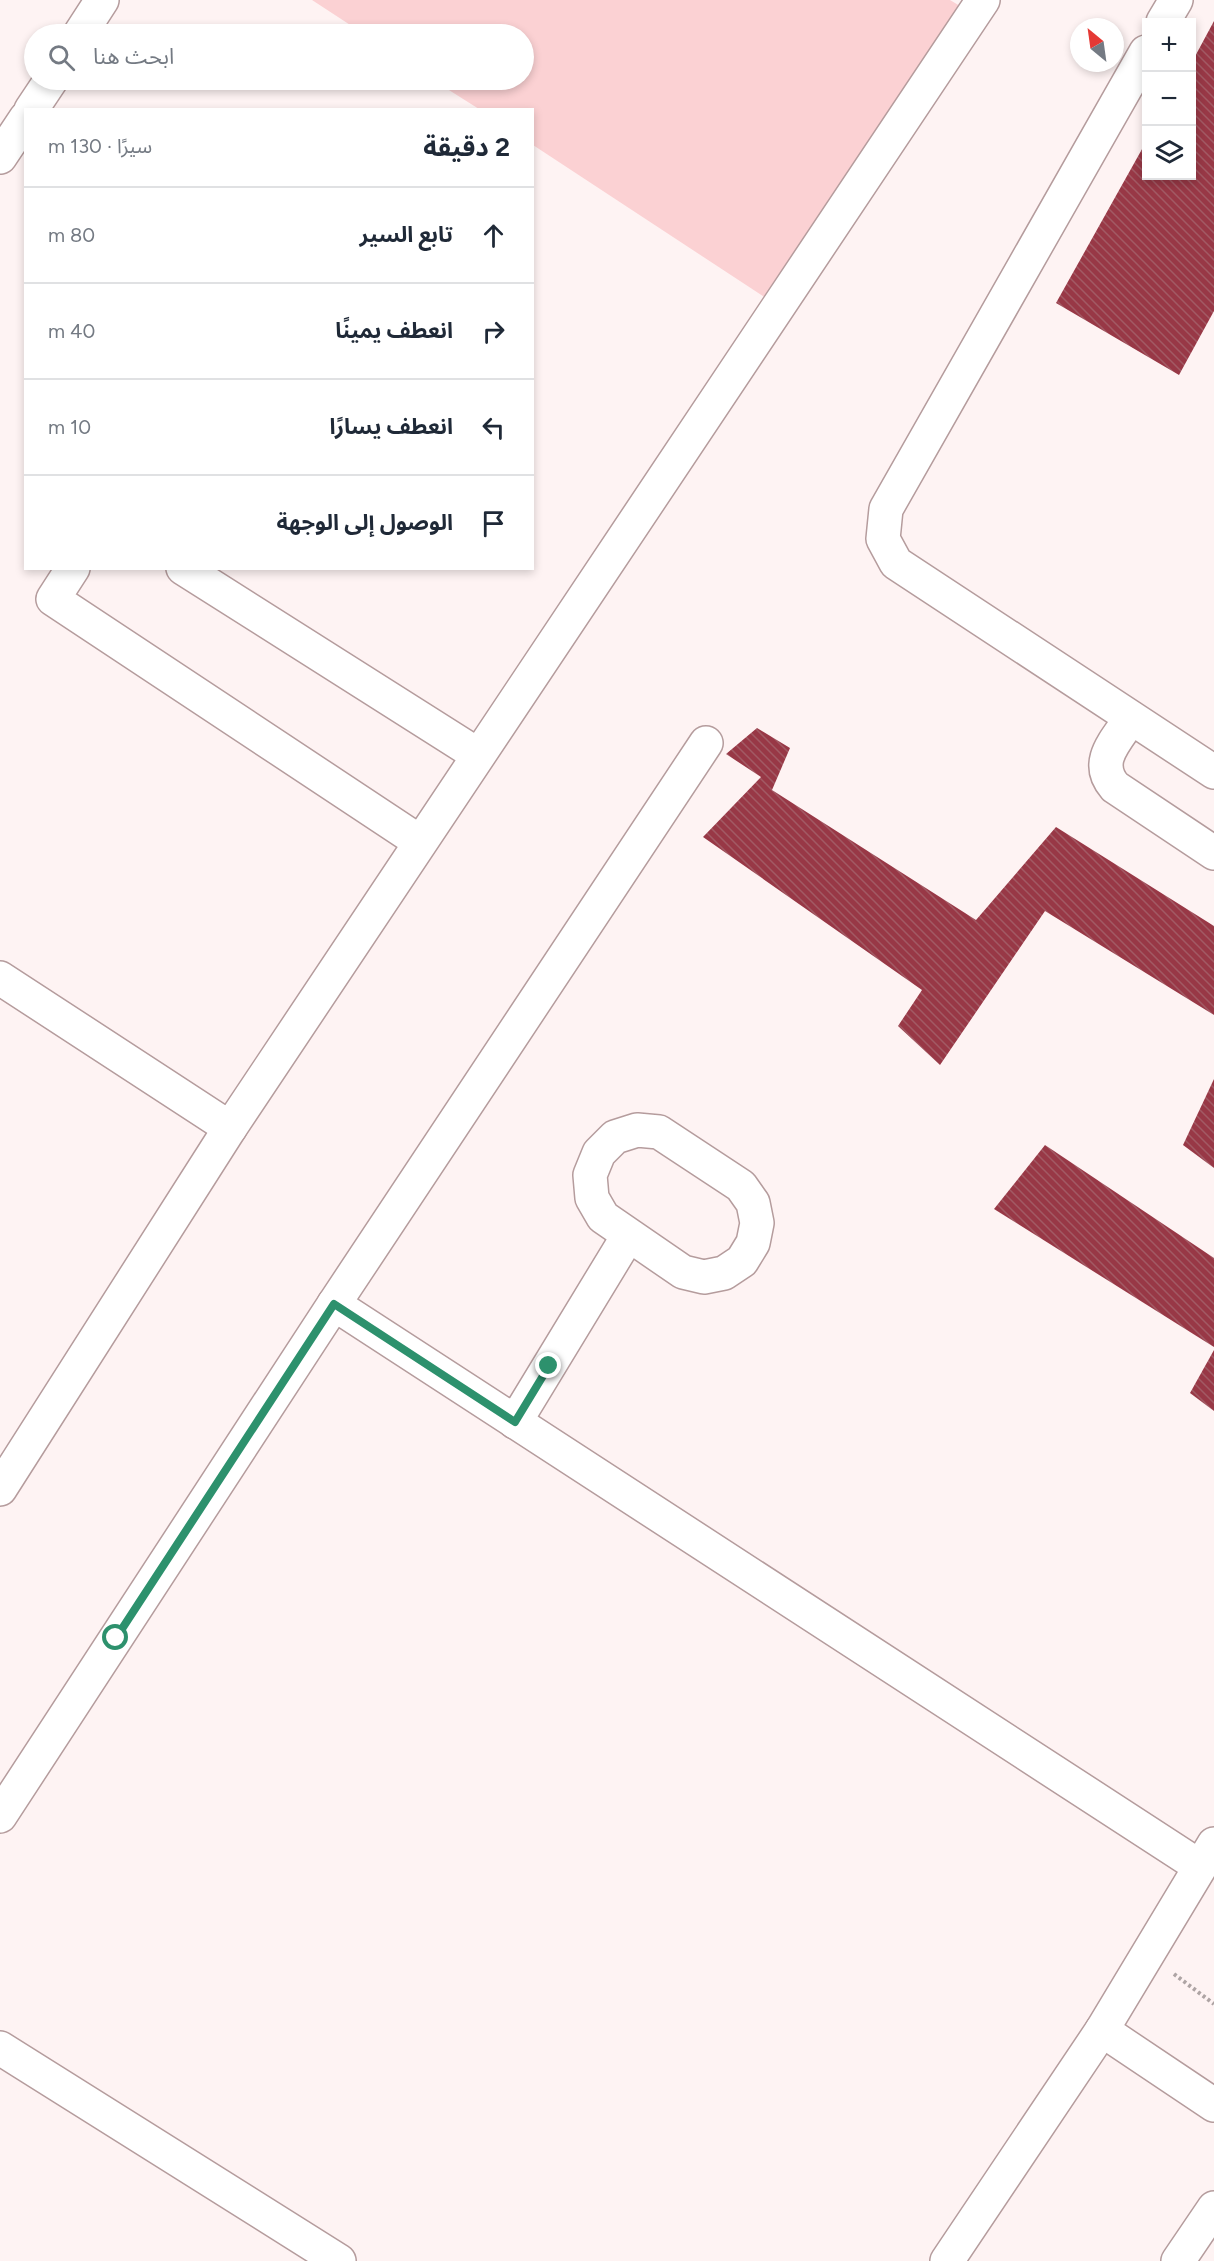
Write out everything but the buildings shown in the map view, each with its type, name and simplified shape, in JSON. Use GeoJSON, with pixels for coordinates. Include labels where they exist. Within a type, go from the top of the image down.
{"type":"FeatureCollection","features":[{"type":"Feature","properties":{"kind":"lane"},"geometry":{"type":"LineString","coordinates":[[86,24],[102,0]]}},
{"type":"Feature","properties":{"kind":"lane"},"geometry":{"type":"LineString","coordinates":[[0,1489],[230,1128],[983,0]]}},
{"type":"Feature","properties":{"kind":"lane"},"geometry":{"type":"LineString","coordinates":[[1165,18],[1176,0]]}},
{"type":"Feature","properties":{"kind":"lane"},"geometry":{"type":"LineString","coordinates":[[1142,59],[886,509],[883,539],[896,563],[1214,772]]}},
{"type":"Feature","properties":{"kind":"lane"},"geometry":{"type":"LineString","coordinates":[[32,108],[44,90]]}},
{"type":"Feature","properties":{"kind":"lane"},"geometry":{"type":"LineString","coordinates":[[0,157],[24,121]]}},
{"type":"Feature","properties":{"kind":"lane"},"geometry":{"type":"LineString","coordinates":[[72,570],[53,599],[420,842]]}},
{"type":"Feature","properties":{"kind":"lane"},"geometry":{"type":"LineString","coordinates":[[186,570],[478,755]]}},
{"type":"Feature","properties":{"kind":"lane"},"geometry":{"type":"LineString","coordinates":[[1131,718],[1106,756],[1105,768],[1108,779],[1115,787],[1214,853]]}},
{"type":"Feature","properties":{"kind":"lane"},"geometry":{"type":"LineString","coordinates":[[0,1816],[334,1304],[706,743]]}},
{"type":"Feature","properties":{"kind":"lane"},"geometry":{"type":"LineString","coordinates":[[0,978],[230,1128]]}},
{"type":"Feature","properties":{"kind":"lane"},"geometry":{"type":"LineString","coordinates":[[637,1130],[659,1132],[741,1186],[753,1203],[757,1223],[753,1244],[742,1261],[724,1273],[704,1277],[683,1272],[628,1236],[603,1217],[592,1198],[590,1175],[599,1153],[615,1137],[637,1130]]}},
{"type":"Feature","properties":{"kind":"lane"},"geometry":{"type":"LineString","coordinates":[[515,1422],[628,1236]]}},
{"type":"Feature","properties":{"kind":"lane"},"geometry":{"type":"LineString","coordinates":[[334,1304],[515,1422],[1207,1855],[1102,2030],[947,2261]]}},
{"type":"Feature","properties":{"kind":"lane"},"geometry":{"type":"LineString","coordinates":[[1102,2030],[1214,2105]]}},
{"type":"Feature","properties":{"kind":"lane"},"geometry":{"type":"LineString","coordinates":[[0,2048],[339,2261]]}},
{"type":"Feature","properties":{"kind":"lane"},"geometry":{"type":"LineString","coordinates":[[1178,2261],[1214,2208]]}},
{"type":"Feature","properties":{"kind":"path"},"geometry":{"type":"LineString","coordinates":[[1147,1954],[1214,2004]]}},
{"type":"Feature","properties":{"kind":"shaded area"},"geometry":{"type":"Polygon","coordinates":[[[312,0],[950,0],[965,9],[778,306],[534,146],[534,108],[477,108],[449,90],[534,90],[534,24],[349,24],[312,0]]]}},
{"type":"Feature","properties":{"kind":"route"},"geometry":{"type":"LineString","coordinates":[[116,1638],[334,1304],[515,1422],[549,1366]]}}]}
